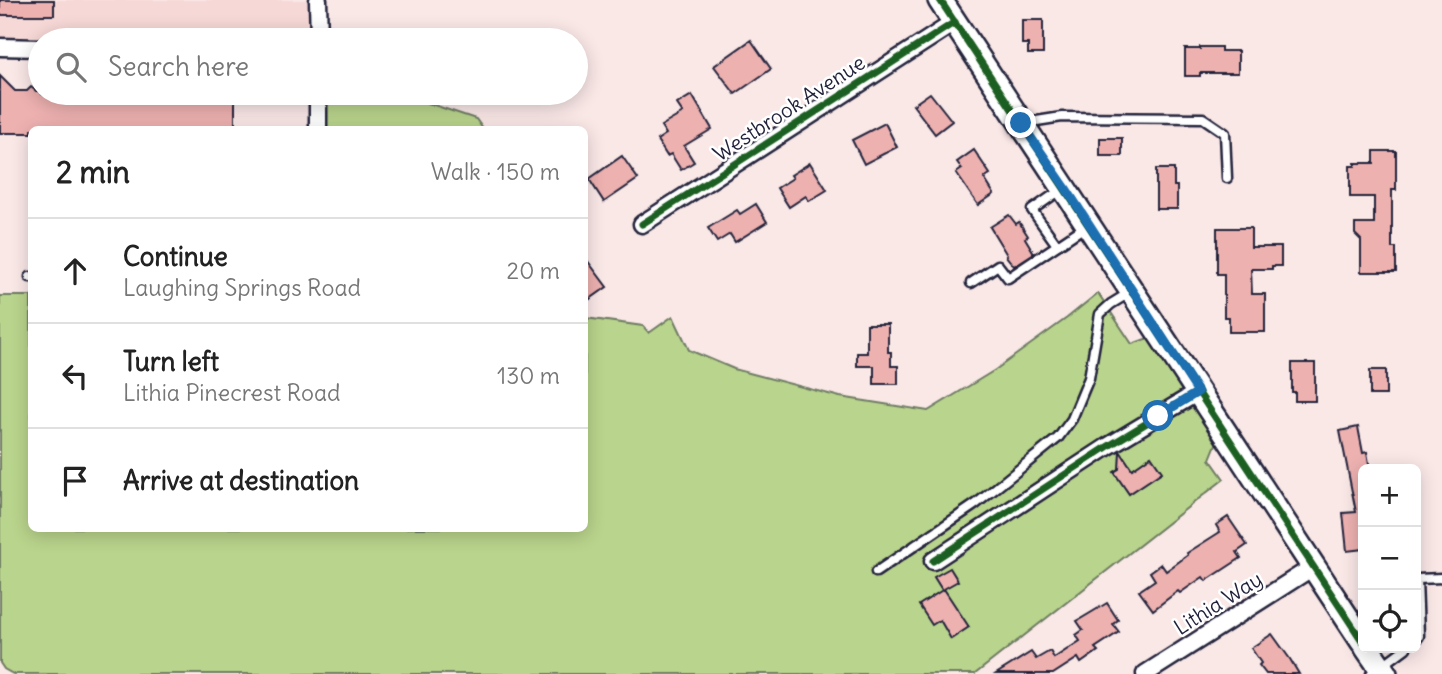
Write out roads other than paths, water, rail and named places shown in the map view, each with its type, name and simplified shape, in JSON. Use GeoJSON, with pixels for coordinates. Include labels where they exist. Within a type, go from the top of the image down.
{"type":"FeatureCollection","features":[{"type":"Feature","properties":{"kind":"main road"},"geometry":{"type":"LineString","coordinates":[[941,0],[1358,634]]}},
{"type":"Feature","properties":{"kind":"main road"},"geometry":{"type":"LineString","coordinates":[[1370,653],[1379,672]]}},
{"type":"Feature","properties":{"kind":"street"},"geometry":{"type":"LineString","coordinates":[[318,0],[318,28]]}},
{"type":"Feature","properties":{"kind":"street","name":"Westbrook Avenue"},"geometry":{"type":"LineString","coordinates":[[642,224],[955,22]]}},
{"type":"Feature","properties":{"kind":"street"},"geometry":{"type":"LineString","coordinates":[[0,47],[28,48]]}},
{"type":"Feature","properties":{"kind":"street"},"geometry":{"type":"LineString","coordinates":[[318,105],[318,126]]}},
{"type":"Feature","properties":{"kind":"street"},"geometry":{"type":"LineString","coordinates":[[933,561],[1107,447],[1198,392]]}},
{"type":"Feature","properties":{"kind":"street","name":"Lithia Way"},"geometry":{"type":"LineString","coordinates":[[1145,674],[1313,567]]}},
{"type":"Feature","properties":{"kind":"lane"},"geometry":{"type":"LineString","coordinates":[[1021,123],[1062,117],[1203,118],[1225,133],[1227,178]]}},
{"type":"Feature","properties":{"kind":"lane"},"geometry":{"type":"LineString","coordinates":[[1057,245],[1032,210],[1065,187]]}},
{"type":"Feature","properties":{"kind":"lane"},"geometry":{"type":"LineString","coordinates":[[971,283],[998,265],[1008,278],[1089,224]]}},
{"type":"Feature","properties":{"kind":"lane"},"geometry":{"type":"LineString","coordinates":[[876,572],[975,504],[1058,438],[1072,419],[1089,378],[1100,314],[1132,292]]}},
{"type":"Feature","properties":{"kind":"lane"},"geometry":{"type":"LineString","coordinates":[[1421,579],[1442,578]]}},
{"type":"Feature","properties":{"kind":"lane"},"geometry":{"type":"LineString","coordinates":[[1379,672],[1400,653]]}}]}
